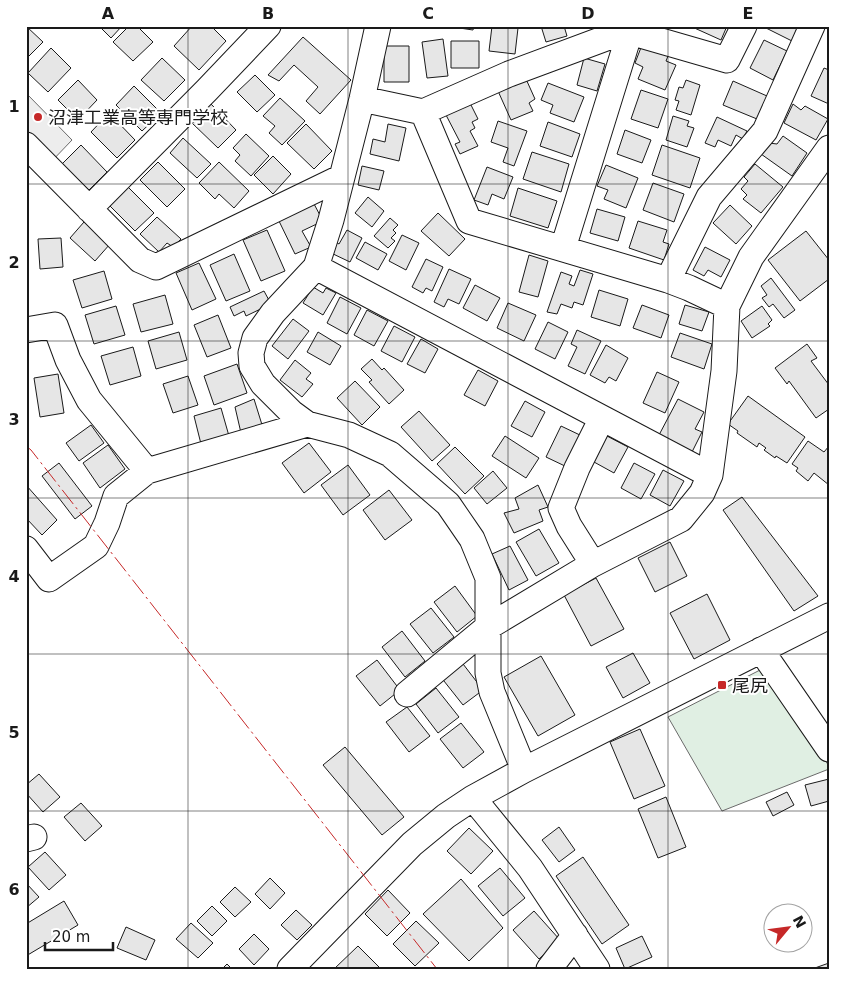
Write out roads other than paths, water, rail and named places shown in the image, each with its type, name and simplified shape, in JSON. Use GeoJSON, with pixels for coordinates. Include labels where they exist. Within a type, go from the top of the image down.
{"type":"FeatureCollection","features":[{"type":"Feature","properties":{"kind":"street"},"geometry":{"type":"LineString","coordinates":[[90,209],[208,90],[268,26]]}},
{"type":"Feature","properties":{"kind":"street"},"geometry":{"type":"LineString","coordinates":[[378,26],[362,99],[331,220],[316,267],[274,313],[255,338],[251,353],[252,366],[263,384],[292,413],[307,424],[349,435],[390,454],[448,504],[472,539],[488,578],[488,673],[492,692],[524,770]]}},
{"type":"Feature","properties":{"kind":"street"},"geometry":{"type":"LineString","coordinates":[[362,99],[423,112],[509,74],[614,35],[630,32],[727,60],[744,26]]}},
{"type":"Feature","properties":{"kind":"street"},"geometry":{"type":"LineString","coordinates":[[668,280],[709,197],[765,131],[812,26]]}},
{"type":"Feature","properties":{"kind":"street"},"geometry":{"type":"LineString","coordinates":[[563,248],[630,32]]}},
{"type":"Feature","properties":{"kind":"street"},"geometry":{"type":"LineString","coordinates":[[423,112],[469,221],[668,280],[690,288],[727,306]]}},
{"type":"Feature","properties":{"kind":"street"},"geometry":{"type":"LineString","coordinates":[[26,145],[140,260],[156,267],[342,177]]}},
{"type":"Feature","properties":{"kind":"street"},"geometry":{"type":"LineString","coordinates":[[407,694],[488,627],[593,564],[681,518],[702,493],[710,475],[724,371],[727,306],[751,257],[829,148]]}},
{"type":"Feature","properties":{"kind":"street"},"geometry":{"type":"LineString","coordinates":[[316,267],[710,475]]}},
{"type":"Feature","properties":{"kind":"street"},"geometry":{"type":"LineString","coordinates":[[26,330],[55,325],[68,360],[89,400],[147,470]]}},
{"type":"Feature","properties":{"kind":"street"},"geometry":{"type":"LineString","coordinates":[[593,564],[569,526],[561,508],[577,468],[602,418]]}},
{"type":"Feature","properties":{"kind":"street"},"geometry":{"type":"LineString","coordinates":[[26,548],[50,580],[96,546],[107,524],[116,496],[147,470],[307,424]]}},
{"type":"Feature","properties":{"kind":"street"},"geometry":{"type":"LineString","coordinates":[[290,969],[412,844],[446,816],[472,798],[829,616]]}},
{"type":"Feature","properties":{"kind":"street"},"geometry":{"type":"LineString","coordinates":[[761,650],[829,749]]}},
{"type":"Feature","properties":{"kind":"street"},"geometry":{"type":"LineString","coordinates":[[472,798],[530,868],[597,969]]}},
{"type":"Feature","properties":{"kind":"street"},"geometry":{"type":"LineString","coordinates":[[549,969],[575,935]]}},
{"type":"Feature","properties":{"kind":"place","name":"沼津工業高等専門学校"},"geometry":{"type":"Point","coordinates":[38,117]}},
{"type":"Feature","properties":{"kind":"place","name":"尾尻"},"geometry":{"type":"Point","coordinates":[722,685]}}]}
